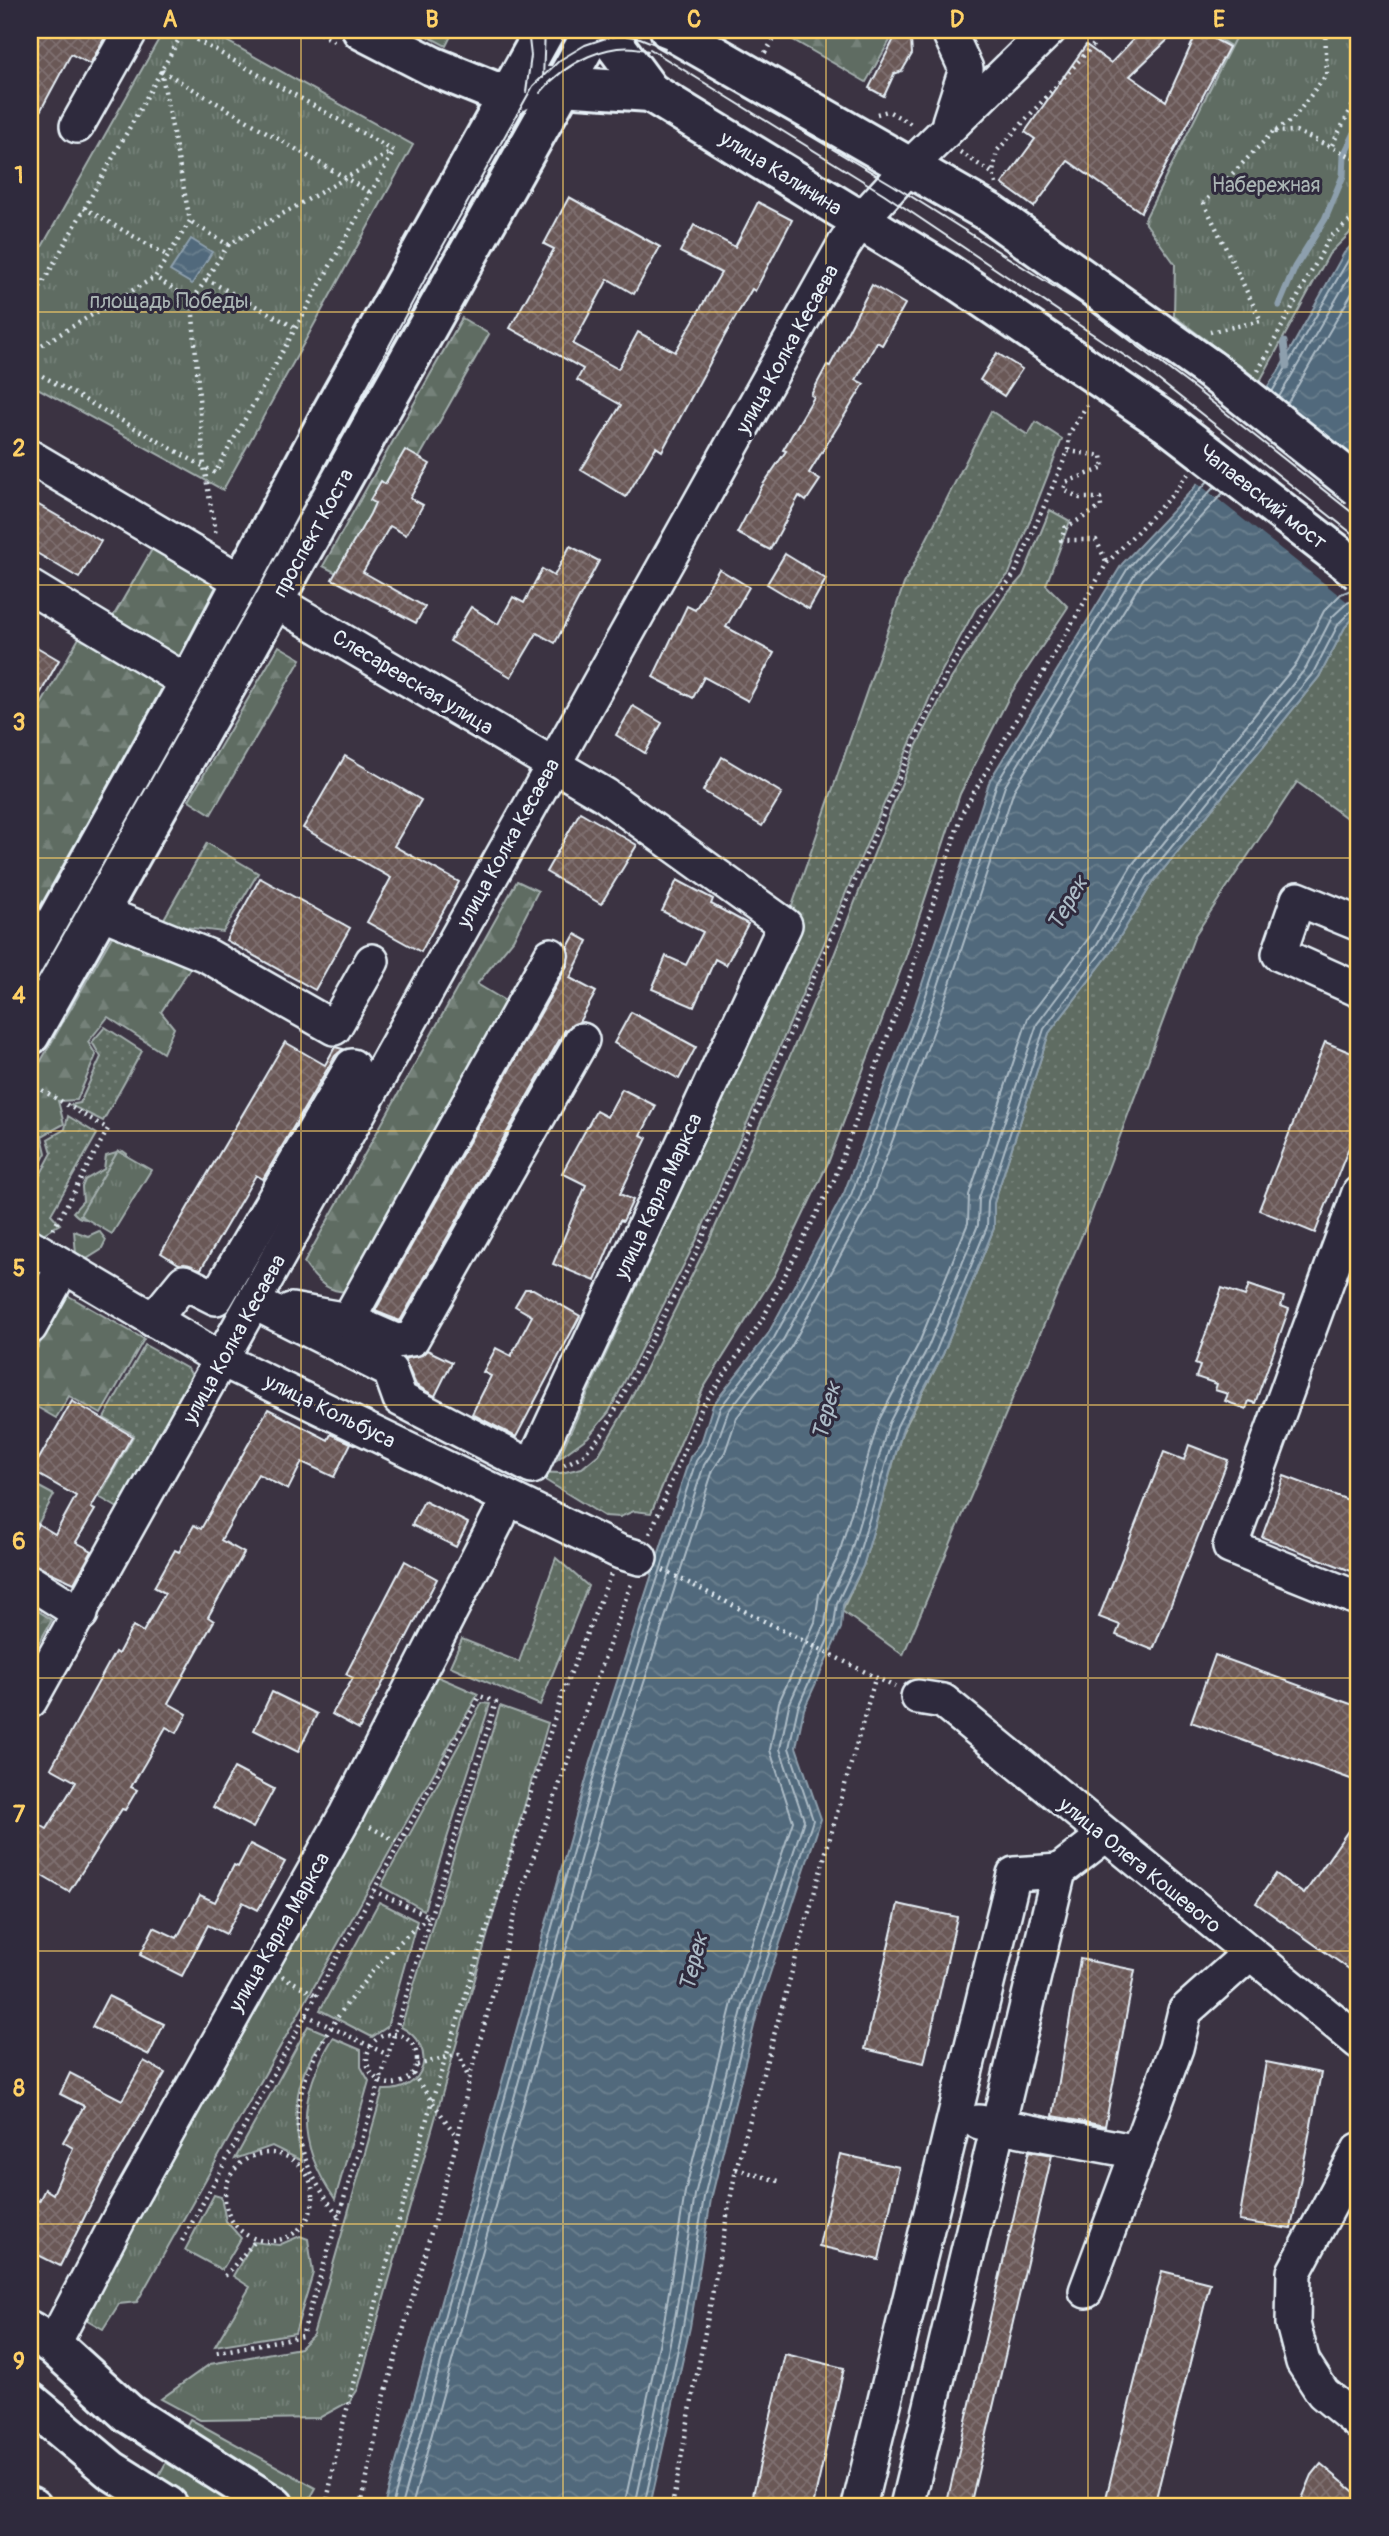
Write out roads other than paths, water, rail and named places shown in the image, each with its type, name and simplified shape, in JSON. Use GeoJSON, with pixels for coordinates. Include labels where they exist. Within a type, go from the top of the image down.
{"type":"FeatureCollection","features":[{"type":"Feature","properties":{"kind":"main road"},"geometry":{"type":"LineString","coordinates":[[362,30],[432,66],[506,96]]}},
{"type":"Feature","properties":{"kind":"main road","name":"проспект Коста"},"geometry":{"type":"LineString","coordinates":[[30,968],[189,682],[506,96],[545,30]]}},
{"type":"Feature","properties":{"kind":"main road"},"geometry":{"type":"LineString","coordinates":[[564,30],[574,52],[566,76]]}},
{"type":"Feature","properties":{"kind":"main road","name":"проспект Коста"},"geometry":{"type":"LineString","coordinates":[[30,1035],[594,30]]}},
{"type":"Feature","properties":{"kind":"main road"},"geometry":{"type":"LineString","coordinates":[[604,30],[650,92]]}},
{"type":"Feature","properties":{"kind":"main road"},"geometry":{"type":"LineString","coordinates":[[670,30],[911,166],[997,218],[1211,370],[1359,487]]}},
{"type":"Feature","properties":{"kind":"main road","name":"улица Калинина"},"geometry":{"type":"LineString","coordinates":[[506,96],[566,76],[650,92],[944,272],[1167,423]]}},
{"type":"Feature","properties":{"kind":"main road","name":"Чапаевский мост"},"geometry":{"type":"LineString","coordinates":[[1167,423],[1359,571]]}},
{"type":"Feature","properties":{"kind":"main road"},"geometry":{"type":"LineString","coordinates":[[41,2338],[129,2414],[274,2506]]}},
{"type":"Feature","properties":{"kind":"main road"},"geometry":{"type":"LineString","coordinates":[[30,2402],[111,2470],[168,2506]]}},
{"type":"Feature","properties":{"kind":"street"},"geometry":{"type":"LineString","coordinates":[[77,126],[131,30]]}},
{"type":"Feature","properties":{"kind":"street"},"geometry":{"type":"LineString","coordinates":[[945,132],[966,69],[948,30]]}},
{"type":"Feature","properties":{"kind":"street","name":"улица Колка Кесаева"},"geometry":{"type":"LineString","coordinates":[[30,1701],[255,1303],[551,765],[860,222],[911,166],[1049,30]]}},
{"type":"Feature","properties":{"kind":"street","name":"Слесаревская улица"},"geometry":{"type":"LineString","coordinates":[[30,457],[551,765],[605,794],[785,925]]}},
{"type":"Feature","properties":{"kind":"street"},"geometry":{"type":"LineString","coordinates":[[31,591],[189,682]]}},
{"type":"Feature","properties":{"kind":"street"},"geometry":{"type":"LineString","coordinates":[[1359,923],[1298,899],[1279,954],[1359,990]]}},
{"type":"Feature","properties":{"kind":"street"},"geometry":{"type":"LineString","coordinates":[[99,911],[208,956],[334,1028],[372,961]]}},
{"type":"Feature","properties":{"kind":"street","name":"улица Карла Маркса"},"geometry":{"type":"LineString","coordinates":[[255,1303],[390,1371],[400,1399],[532,1467],[785,925]]}},
{"type":"Feature","properties":{"kind":"street"},"geometry":{"type":"LineString","coordinates":[[348,1320],[551,955]]}},
{"type":"Feature","properties":{"kind":"street"},"geometry":{"type":"LineString","coordinates":[[255,1303],[348,1320],[396,1341],[412,1339],[582,1040]]}},
{"type":"Feature","properties":{"kind":"street"},"geometry":{"type":"LineString","coordinates":[[153,1320],[184,1282],[216,1298],[352,1066]]}},
{"type":"Feature","properties":{"kind":"street"},"geometry":{"type":"LineString","coordinates":[[1359,1193],[1230,1547],[1359,1599]]}},
{"type":"Feature","properties":{"kind":"street","name":"улица Кольбуса"},"geometry":{"type":"LineString","coordinates":[[39,1241],[63,1267],[222,1360],[630,1555]]}},
{"type":"Feature","properties":{"kind":"street"},"geometry":{"type":"LineString","coordinates":[[30,1327],[63,1267]]}},
{"type":"Feature","properties":{"kind":"street","name":"улица Карла Маркса"},"geometry":{"type":"LineString","coordinates":[[41,2338],[121,2215],[346,1814],[499,1517]]}},
{"type":"Feature","properties":{"kind":"street"},"geometry":{"type":"LineString","coordinates":[[32,1590],[81,1614]]}},
{"type":"Feature","properties":{"kind":"street","name":"улица Олега Кошевого"},"geometry":{"type":"LineString","coordinates":[[918,1697],[943,1701],[1104,1836],[1359,2042]]}},
{"type":"Feature","properties":{"kind":"street"},"geometry":{"type":"LineString","coordinates":[[859,2506],[1014,1874],[1059,1871],[1104,1836]]}},
{"type":"Feature","properties":{"kind":"street"},"geometry":{"type":"LineString","coordinates":[[907,2506],[1059,1871]]}},
{"type":"Feature","properties":{"kind":"street"},"geometry":{"type":"LineString","coordinates":[[1086,2291],[1176,2048],[1185,2011],[1249,1954]]}},
{"type":"Feature","properties":{"kind":"street"},"geometry":{"type":"LineString","coordinates":[[955,2116],[999,2127],[1138,2152]]}},
{"type":"Feature","properties":{"kind":"street"},"geometry":{"type":"LineString","coordinates":[[1359,2150],[1294,2272],[1293,2324],[1303,2362],[1323,2393],[1359,2423]]}},
{"type":"Feature","properties":{"kind":"street"},"geometry":{"type":"LineString","coordinates":[[902,2332],[947,2343]]}},
{"type":"Feature","properties":{"kind":"street"},"geometry":{"type":"LineString","coordinates":[[30,2503],[35,2506]]}},
{"type":"Feature","properties":{"kind":"water","name":"Терек"},"geometry":{"type":"Polygon","coordinates":[[[1359,237],[1359,612],[1345,627],[1319,677],[1153,882],[1110,953],[1049,1033],[994,1203],[994,1228],[943,1354],[903,1428],[863,1566],[843,1605],[841,1628],[804,1709],[796,1747],[821,1819],[758,2010],[711,2199],[690,2327],[650,2506],[384,2506],[591,1762],[690,1457],[701,1443],[713,1405],[768,1334],[844,1193],[915,1005],[990,780],[1122,564],[1194,488],[1278,372],[1344,253],[1359,237]]]}},
{"type":"Feature","properties":{"kind":"water"},"geometry":{"type":"Polygon","coordinates":[[[191,239],[212,252],[192,284],[170,271],[191,239]]]}},
{"type":"Feature","properties":{"kind":"waterway"},"geometry":{"type":"LineString","coordinates":[[1279,305],[1295,267],[1325,219],[1343,176],[1344,155],[1359,125]]}},
{"type":"Feature","properties":{"kind":"waterway"},"geometry":{"type":"LineString","coordinates":[[1284,342],[1287,366]]}},
{"type":"Feature","properties":{"kind":"tram line"},"geometry":{"type":"LineString","coordinates":[[526,92],[531,56],[528,30]]}},
{"type":"Feature","properties":{"kind":"tram line"},"geometry":{"type":"LineString","coordinates":[[543,78],[545,30]]}},
{"type":"Feature","properties":{"kind":"tram line"},"geometry":{"type":"LineString","coordinates":[[30,993],[258,590],[439,253],[533,86],[560,60],[585,45],[609,37],[622,35],[640,38],[665,48]]}},
{"type":"Feature","properties":{"kind":"tram line"},"geometry":{"type":"LineString","coordinates":[[540,93],[562,72],[589,56],[618,48],[648,51]]}},
{"type":"Feature","properties":{"kind":"tram line"},"geometry":{"type":"LineString","coordinates":[[650,49],[884,194],[1146,370],[1359,539]]}},
{"type":"Feature","properties":{"kind":"tram line"},"geometry":{"type":"LineString","coordinates":[[792,125],[1080,303],[1194,388],[1359,518]]}},
{"type":"Feature","properties":{"kind":"park label","name":"Набережная"},"geometry":{"type":"Point","coordinates":[1266,185]}},
{"type":"Feature","properties":{"kind":"park label","name":"площадь Победы"},"geometry":{"type":"Point","coordinates":[169,301]}}]}
